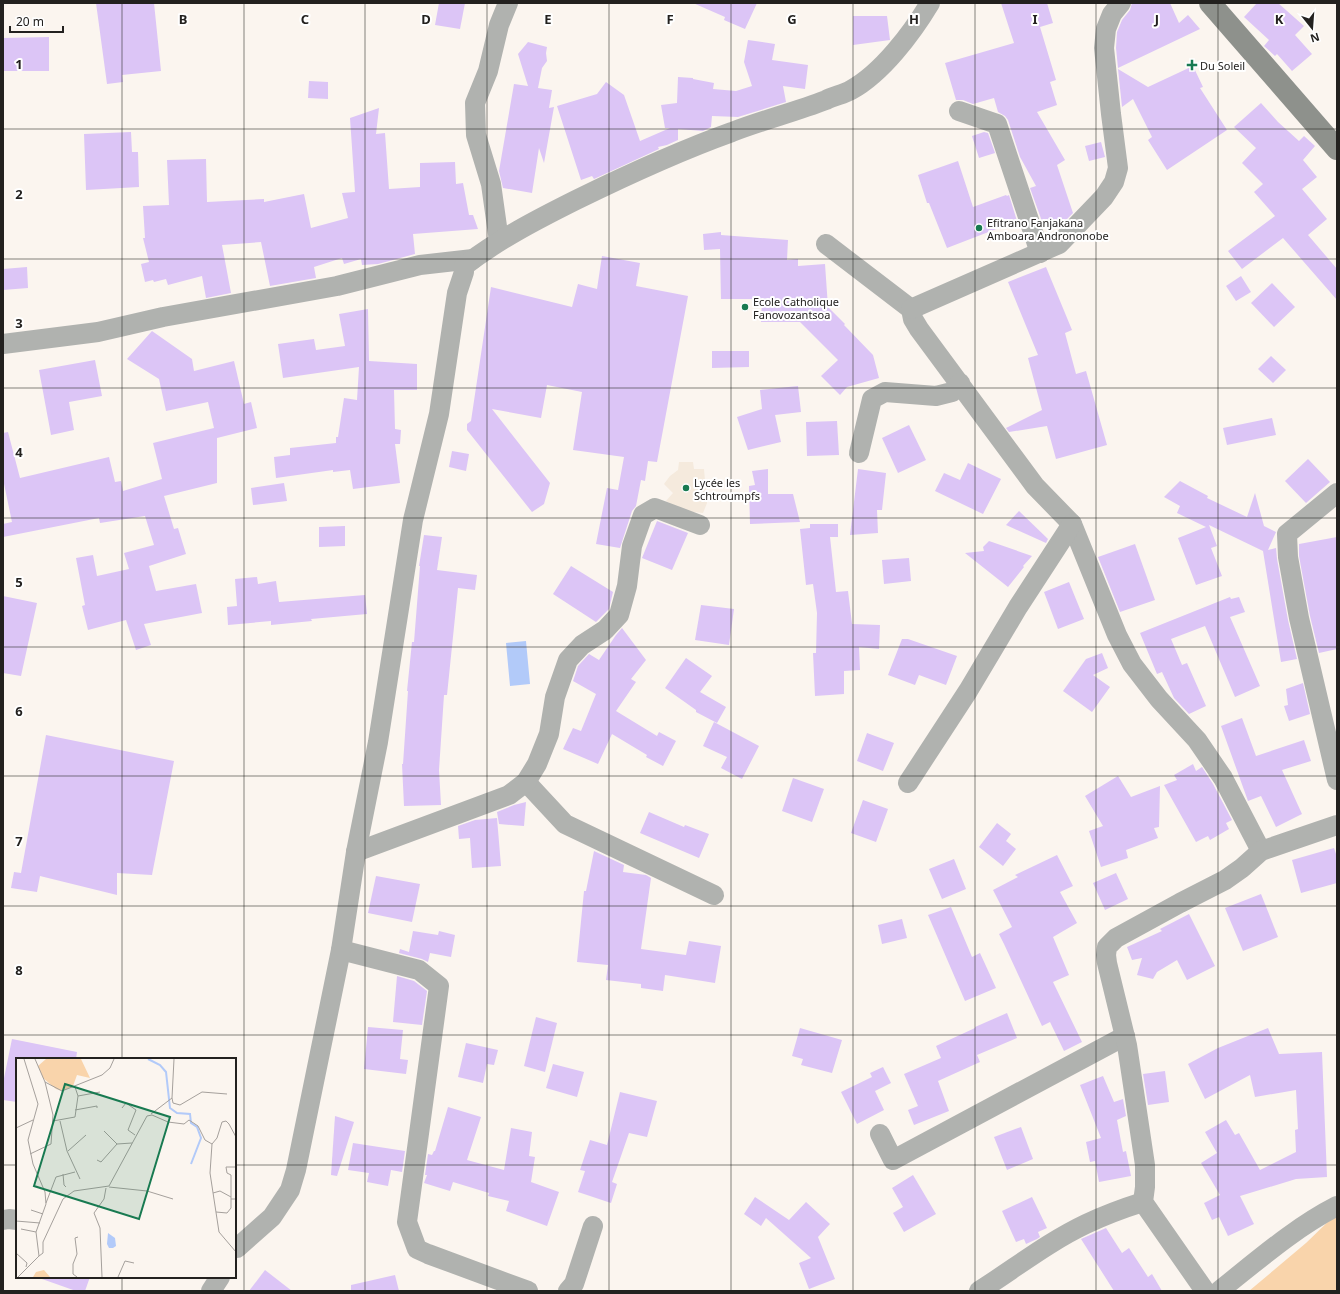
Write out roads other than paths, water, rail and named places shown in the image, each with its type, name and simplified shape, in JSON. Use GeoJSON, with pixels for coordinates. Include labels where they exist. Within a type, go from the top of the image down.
{"type":"FeatureCollection","features":[{"type":"Feature","properties":{"kind":"main road"},"geometry":{"type":"LineString","coordinates":[[1210,3],[1337,150]]}},
{"type":"Feature","properties":{"kind":"street"},"geometry":{"type":"LineString","coordinates":[[499,241],[491,184],[476,136],[475,103],[488,71],[499,25],[508,3]]}},
{"type":"Feature","properties":{"kind":"street"},"geometry":{"type":"LineString","coordinates":[[236,1249],[272,1217],[290,1190],[304,1140],[341,950],[356,852],[378,742],[413,520],[439,414],[457,293],[464,272],[464,266],[499,241],[548,214],[610,183],[709,140],[851,90],[869,78],[909,35],[930,3]]}},
{"type":"Feature","properties":{"kind":"street"},"geometry":{"type":"LineString","coordinates":[[912,309],[1059,244],[1104,197],[1114,182],[1118,168],[1104,48],[1106,29],[1112,14],[1121,3]]}},
{"type":"Feature","properties":{"kind":"street"},"geometry":{"type":"LineString","coordinates":[[959,111],[997,124],[1040,253]]}},
{"type":"Feature","properties":{"kind":"street"},"geometry":{"type":"LineString","coordinates":[[826,244],[912,309],[913,319],[919,329],[1035,486],[1072,524],[1117,635],[1132,664],[1159,699],[1197,740],[1219,772],[1261,852]]}},
{"type":"Feature","properties":{"kind":"street"},"geometry":{"type":"LineString","coordinates":[[3,344],[98,332],[163,317],[337,286],[420,265],[473,259]]}},
{"type":"Feature","properties":{"kind":"street"},"geometry":{"type":"LineString","coordinates":[[858,453],[872,399],[885,392],[936,396],[952,392],[960,383]]}},
{"type":"Feature","properties":{"kind":"street"},"geometry":{"type":"LineString","coordinates":[[1337,493],[1287,534],[1288,557],[1299,618],[1337,780]]}},
{"type":"Feature","properties":{"kind":"street"},"geometry":{"type":"LineString","coordinates":[[356,852],[509,795],[526,782],[537,764],[549,734],[555,697],[568,660],[582,645],[605,630],[619,615],[627,586],[632,546],[643,515],[655,508],[700,525]]}},
{"type":"Feature","properties":{"kind":"street"},"geometry":{"type":"LineString","coordinates":[[908,782],[968,691],[1018,607],[1072,524]]}},
{"type":"Feature","properties":{"kind":"street"},"geometry":{"type":"LineString","coordinates":[[526,782],[566,824],[714,895]]}},
{"type":"Feature","properties":{"kind":"street"},"geometry":{"type":"LineString","coordinates":[[1205,1291],[1144,1202],[1145,1165],[1125,1036],[1107,963],[1107,947],[1116,938],[1225,880],[1261,852],[1337,825]]}},
{"type":"Feature","properties":{"kind":"street"},"geometry":{"type":"LineString","coordinates":[[341,950],[419,970],[439,986],[407,1222],[417,1249],[528,1291]]}},
{"type":"Feature","properties":{"kind":"street"},"geometry":{"type":"LineString","coordinates":[[880,1134],[893,1160],[1125,1036]]}},
{"type":"Feature","properties":{"kind":"street"},"geometry":{"type":"LineString","coordinates":[[979,1291],[1085,1224],[1119,1209],[1144,1202]]}},
{"type":"Feature","properties":{"kind":"street"},"geometry":{"type":"LineString","coordinates":[[1219,1291],[1322,1213],[1337,1206]]}},
{"type":"Feature","properties":{"kind":"street"},"geometry":{"type":"LineString","coordinates":[[3,1220],[16,1220]]}},
{"type":"Feature","properties":{"kind":"street"},"geometry":{"type":"LineString","coordinates":[[568,1291],[574,1284],[593,1226]]}},
{"type":"Feature","properties":{"kind":"street"},"geometry":{"type":"LineString","coordinates":[[211,1291],[219,1278]]}},
{"type":"Feature","properties":{"kind":"water"},"geometry":{"type":"Polygon","coordinates":[[[526,641],[530,684],[510,686],[506,643],[526,641]]]}},
{"type":"Feature","properties":{"kind":"place","name":"Du Soleil"},"geometry":{"type":"Point","coordinates":[1192,65]}},
{"type":"Feature","properties":{"kind":"place","name":"Efitrano Fanjakana Amboara Andrononobe"},"geometry":{"type":"Point","coordinates":[979,228]}},
{"type":"Feature","properties":{"kind":"place","name":"Ecole Catholique Fanovozantsoa"},"geometry":{"type":"Point","coordinates":[745,307]}},
{"type":"Feature","properties":{"kind":"place","name":"Lycée les Schtroumpfs"},"geometry":{"type":"Point","coordinates":[686,488]}}]}
